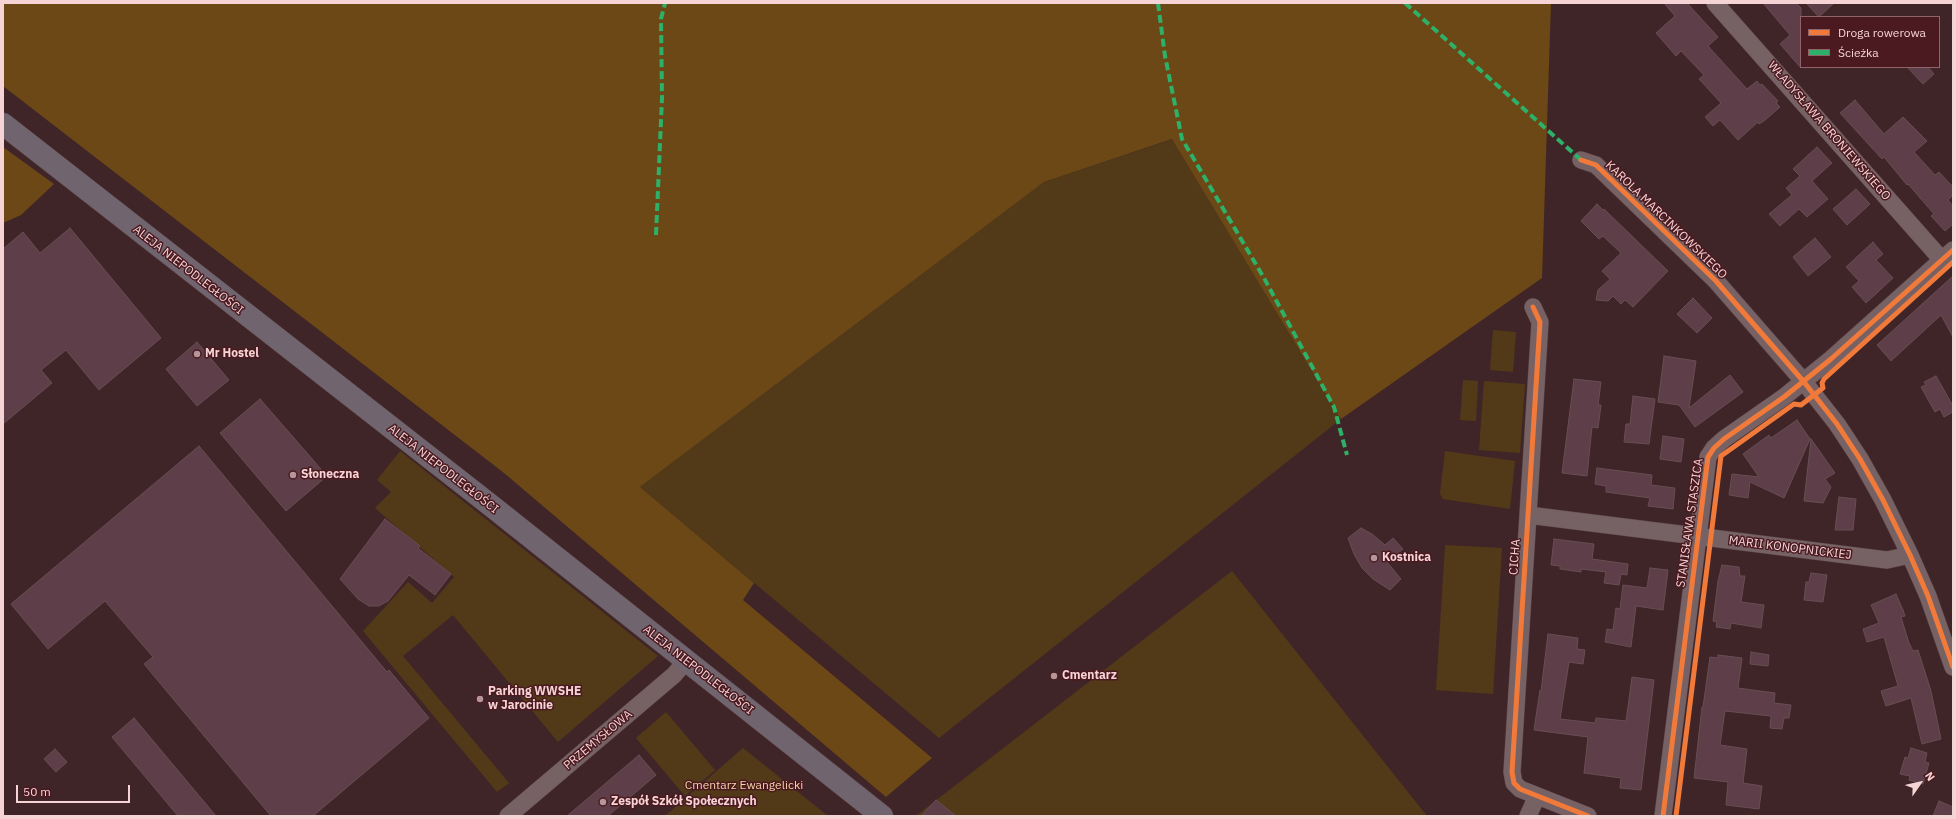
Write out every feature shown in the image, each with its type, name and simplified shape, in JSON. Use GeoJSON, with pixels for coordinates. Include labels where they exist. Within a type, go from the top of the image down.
{"type":"FeatureCollection","features":[{"type":"Feature","properties":{"kind":"main road","name":"ALEJA NIEPODLEGŁOŚCI"},"geometry":{"type":"LineString","coordinates":[[3,124],[489,504],[882,816]]}},
{"type":"Feature","properties":{"kind":"street","name":"WŁADYSŁAWA BRONIEWSKIEGO"},"geometry":{"type":"LineString","coordinates":[[1715,3],[1948,255]]}},
{"type":"Feature","properties":{"kind":"street","name":"KAROLA MARCINKOWSKIEGO"},"geometry":{"type":"LineString","coordinates":[[1581,160],[1596,165],[1716,281],[1804,382],[1837,424],[1860,459],[1883,500],[1910,555],[1928,596],[1953,667]]}},
{"type":"Feature","properties":{"kind":"street","name":"STANISŁAWA STASZICA"},"geometry":{"type":"LineString","coordinates":[[1663,816],[1708,457],[1714,448],[1804,382],[1948,255]]}},
{"type":"Feature","properties":{"kind":"street","name":"CICHA"},"geometry":{"type":"LineString","coordinates":[[1533,307],[1540,322],[1512,772],[1514,783],[1520,789],[1588,816]]}},
{"type":"Feature","properties":{"kind":"street","name":"MARII KONOPNICKIEJ"},"geometry":{"type":"LineString","coordinates":[[1528,516],[1887,560],[1910,555]]}},
{"type":"Feature","properties":{"kind":"street","name":"PRZEMYSŁOWA"},"geometry":{"type":"LineString","coordinates":[[508,816],[674,675],[686,661]]}},
{"type":"Feature","properties":{"kind":"street"},"geometry":{"type":"LineString","coordinates":[[1528,816],[1537,796]]}},
{"type":"Feature","properties":{"kind":"green space"},"geometry":{"type":"Polygon","coordinates":[[[1173,139],[1341,419],[939,738],[640,487],[1044,182],[1173,139]]]}},
{"type":"Feature","properties":{"kind":"green space"},"geometry":{"type":"Polygon","coordinates":[[[1493,330],[1516,332],[1513,372],[1490,370],[1493,330]]]}},
{"type":"Feature","properties":{"kind":"green space"},"geometry":{"type":"Polygon","coordinates":[[[1463,380],[1478,381],[1476,421],[1460,420],[1463,380]]]}},
{"type":"Feature","properties":{"kind":"green space"},"geometry":{"type":"Polygon","coordinates":[[[1484,381],[1525,384],[1520,453],[1479,450],[1484,381]]]}},
{"type":"Feature","properties":{"kind":"green space"},"geometry":{"type":"Polygon","coordinates":[[[400,451],[658,656],[558,742],[453,615],[403,656],[509,783],[497,792],[363,631],[408,582],[432,603],[454,577],[375,508],[391,492],[377,480],[400,451]]]}},
{"type":"Feature","properties":{"kind":"green space"},"geometry":{"type":"Polygon","coordinates":[[[1445,451],[1515,461],[1510,509],[1443,499],[1440,494],[1445,451]]]}},
{"type":"Feature","properties":{"kind":"green space"},"geometry":{"type":"Polygon","coordinates":[[[1445,545],[1502,548],[1493,694],[1436,690],[1445,545]]]}},
{"type":"Feature","properties":{"kind":"green space"},"geometry":{"type":"Polygon","coordinates":[[[1232,571],[1427,816],[917,815],[1232,571]]]}},
{"type":"Feature","properties":{"kind":"green space"},"geometry":{"type":"Polygon","coordinates":[[[666,712],[715,770],[685,796],[636,738],[666,712]]]}},
{"type":"Feature","properties":{"kind":"green space","name":"Cmentarz Ewangelicki"},"geometry":{"type":"Polygon","coordinates":[[[743,748],[828,816],[665,816],[743,748]]]}},
{"type":"Feature","properties":{"kind":"shaded area"},"geometry":{"type":"Polygon","coordinates":[[[3,3],[1551,3],[1542,278],[1341,419],[1172,139],[1044,182],[640,487],[754,583],[743,600],[932,758],[886,797],[504,473],[3,86],[3,3]]]}},
{"type":"Feature","properties":{"kind":"shaded area"},"geometry":{"type":"Polygon","coordinates":[[[3,147],[54,184],[21,215],[3,223],[3,147]]]}},
{"type":"Feature","properties":{"kind":"building"},"geometry":{"type":"Polygon","coordinates":[[[1664,3],[1687,3],[1718,37],[1708,46],[1747,89],[1757,81],[1760,85],[1762,84],[1778,101],[1776,103],[1780,107],[1764,121],[1759,124],[1758,122],[1738,140],[1720,120],[1713,126],[1705,117],[1721,103],[1699,79],[1704,75],[1681,51],[1676,56],[1656,33],[1675,16],[1664,3]]]}},
{"type":"Feature","properties":{"kind":"building"},"geometry":{"type":"Polygon","coordinates":[[[1763,3],[1796,3],[1801,8],[1800,67],[1780,44],[1790,35],[1763,3]]]}},
{"type":"Feature","properties":{"kind":"building"},"geometry":{"type":"Polygon","coordinates":[[[1806,3],[1834,3],[1820,16],[1818,16],[1806,3]]]}},
{"type":"Feature","properties":{"kind":"building"},"geometry":{"type":"Polygon","coordinates":[[[1908,68],[1929,68],[1934,74],[1923,84],[1908,68]]]}},
{"type":"Feature","properties":{"kind":"building"},"geometry":{"type":"Polygon","coordinates":[[[1855,100],[1884,134],[1903,117],[1927,141],[1914,152],[1935,175],[1939,172],[1953,187],[1953,195],[1948,200],[1953,206],[1953,224],[1945,231],[1931,216],[1934,214],[1884,157],[1882,159],[1840,113],[1855,100]]]}},
{"type":"Feature","properties":{"kind":"building"},"geometry":{"type":"Polygon","coordinates":[[[1817,147],[1832,163],[1812,181],[1828,199],[1807,217],[1799,209],[1780,226],[1769,214],[1792,195],[1786,188],[1800,176],[1793,169],[1817,147]]]}},
{"type":"Feature","properties":{"kind":"building"},"geometry":{"type":"Polygon","coordinates":[[[1856,189],[1870,204],[1847,225],[1833,209],[1856,189]]]}},
{"type":"Feature","properties":{"kind":"building"},"geometry":{"type":"Polygon","coordinates":[[[1597,204],[1668,271],[1633,307],[1625,300],[1621,304],[1613,296],[1608,301],[1596,300],[1598,290],[1610,279],[1602,271],[1621,253],[1603,236],[1599,239],[1581,221],[1597,204]]]}},
{"type":"Feature","properties":{"kind":"building"},"geometry":{"type":"Polygon","coordinates":[[[70,228],[161,338],[99,390],[66,350],[41,370],[52,383],[3,424],[3,249],[23,232],[40,253],[70,228]]]}},
{"type":"Feature","properties":{"kind":"building"},"geometry":{"type":"Polygon","coordinates":[[[1815,238],[1831,257],[1808,276],[1793,257],[1815,238]]]}},
{"type":"Feature","properties":{"kind":"building"},"geometry":{"type":"Polygon","coordinates":[[[1873,242],[1883,254],[1876,260],[1893,278],[1866,303],[1852,287],[1859,281],[1846,267],[1873,242]]]}},
{"type":"Feature","properties":{"kind":"building"},"geometry":{"type":"Polygon","coordinates":[[[1953,276],[1953,337],[1941,315],[1891,361],[1877,345],[1953,276]]]}},
{"type":"Feature","properties":{"kind":"building"},"geometry":{"type":"Polygon","coordinates":[[[1693,298],[1712,318],[1697,333],[1677,314],[1693,298]]]}},
{"type":"Feature","properties":{"kind":"building"},"geometry":{"type":"Polygon","coordinates":[[[197,342],[229,380],[197,406],[166,369],[197,342]]]}},
{"type":"Feature","properties":{"kind":"building"},"geometry":{"type":"Polygon","coordinates":[[[1664,356],[1696,361],[1689,408],[1730,375],[1743,392],[1695,427],[1679,405],[1658,402],[1664,356]]]}},
{"type":"Feature","properties":{"kind":"building"},"geometry":{"type":"Polygon","coordinates":[[[1936,376],[1953,406],[1953,412],[1944,417],[1940,409],[1935,412],[1921,387],[1926,385],[1924,382],[1936,376]]]}},
{"type":"Feature","properties":{"kind":"building"},"geometry":{"type":"Polygon","coordinates":[[[1574,379],[1601,382],[1598,405],[1601,405],[1598,428],[1592,427],[1587,476],[1562,473],[1574,379]]]}},
{"type":"Feature","properties":{"kind":"building"},"geometry":{"type":"Polygon","coordinates":[[[1633,396],[1655,399],[1649,444],[1624,442],[1626,424],[1630,424],[1633,396]]]}},
{"type":"Feature","properties":{"kind":"building"},"geometry":{"type":"Polygon","coordinates":[[[260,399],[327,476],[286,511],[220,433],[260,399]]]}},
{"type":"Feature","properties":{"kind":"building"},"geometry":{"type":"Polygon","coordinates":[[[1797,420],[1810,439],[1784,498],[1750,482],[1748,498],[1729,495],[1732,474],[1759,477],[1743,454],[1769,435],[1771,438],[1797,420]]]}},
{"type":"Feature","properties":{"kind":"building"},"geometry":{"type":"Polygon","coordinates":[[[1663,436],[1684,439],[1681,462],[1660,459],[1663,436]]]}},
{"type":"Feature","properties":{"kind":"building"},"geometry":{"type":"Polygon","coordinates":[[[1811,439],[1835,473],[1825,479],[1831,487],[1823,503],[1804,501],[1811,439]]]}},
{"type":"Feature","properties":{"kind":"building"},"geometry":{"type":"Polygon","coordinates":[[[199,446],[387,672],[389,670],[429,718],[313,816],[271,816],[144,664],[153,657],[105,601],[48,649],[11,604],[199,446]]]}},
{"type":"Feature","properties":{"kind":"building"},"geometry":{"type":"Polygon","coordinates":[[[1597,468],[1652,475],[1651,485],[1675,488],[1673,509],[1648,506],[1650,498],[1606,492],[1606,486],[1595,484],[1597,468]]]}},
{"type":"Feature","properties":{"kind":"building"},"geometry":{"type":"Polygon","coordinates":[[[1839,497],[1856,499],[1853,530],[1835,530],[1839,497]]]}},
{"type":"Feature","properties":{"kind":"building"},"geometry":{"type":"Polygon","coordinates":[[[385,519],[420,546],[418,548],[451,574],[435,595],[409,575],[388,601],[379,606],[369,606],[358,599],[340,579],[385,519]]]}},
{"type":"Feature","properties":{"kind":"building","name":"Kostnica"},"geometry":{"type":"Polygon","coordinates":[[[1361,528],[1372,534],[1385,545],[1393,538],[1403,549],[1387,562],[1401,579],[1390,590],[1373,579],[1362,568],[1354,554],[1348,538],[1361,528]]]}},
{"type":"Feature","properties":{"kind":"building"},"geometry":{"type":"Polygon","coordinates":[[[1554,539],[1594,544],[1592,559],[1628,564],[1627,575],[1621,574],[1619,585],[1604,583],[1606,572],[1581,569],[1581,572],[1560,569],[1560,566],[1551,565],[1554,539]]]}},
{"type":"Feature","properties":{"kind":"building"},"geometry":{"type":"Polygon","coordinates":[[[1722,565],[1739,567],[1740,576],[1745,576],[1741,602],[1764,605],[1761,628],[1731,623],[1730,629],[1716,627],[1717,622],[1713,621],[1718,581],[1722,565]]]}},
{"type":"Feature","properties":{"kind":"building"},"geometry":{"type":"Polygon","coordinates":[[[1650,568],[1668,570],[1663,610],[1636,606],[1631,647],[1605,642],[1607,629],[1613,630],[1616,608],[1620,609],[1623,585],[1647,588],[1650,568]]]}},
{"type":"Feature","properties":{"kind":"building"},"geometry":{"type":"Polygon","coordinates":[[[1811,573],[1827,575],[1823,602],[1804,600],[1806,582],[1809,582],[1811,573]]]}},
{"type":"Feature","properties":{"kind":"building"},"geometry":{"type":"Polygon","coordinates":[[[1896,594],[1905,616],[1901,617],[1909,643],[1913,651],[1918,650],[1931,691],[1941,739],[1922,744],[1911,698],[1886,706],[1881,691],[1898,686],[1884,637],[1867,642],[1863,629],[1879,623],[1871,605],[1896,594]]]}},
{"type":"Feature","properties":{"kind":"building"},"geometry":{"type":"Polygon","coordinates":[[[1548,634],[1578,638],[1577,649],[1585,650],[1583,664],[1569,662],[1560,719],[1595,723],[1596,718],[1626,721],[1632,677],[1654,680],[1641,790],[1620,788],[1621,778],[1584,773],[1588,737],[1534,730],[1540,690],[1541,691],[1548,634]]]}},
{"type":"Feature","properties":{"kind":"building"},"geometry":{"type":"Polygon","coordinates":[[[1751,652],[1769,655],[1768,666],[1750,664],[1751,652]]]}},
{"type":"Feature","properties":{"kind":"building"},"geometry":{"type":"Polygon","coordinates":[[[1718,655],[1742,658],[1738,688],[1775,693],[1774,703],[1791,705],[1789,718],[1784,718],[1782,729],[1770,728],[1771,716],[1725,711],[1720,745],[1747,749],[1743,783],[1762,786],[1759,809],[1726,805],[1728,782],[1694,778],[1702,707],[1710,657],[1718,658],[1718,655]]]}},
{"type":"Feature","properties":{"kind":"building"},"geometry":{"type":"Polygon","coordinates":[[[134,718],[216,816],[178,816],[112,737],[134,718]]]}},
{"type":"Feature","properties":{"kind":"building"},"geometry":{"type":"Polygon","coordinates":[[[1911,748],[1927,753],[1925,762],[1929,763],[1923,784],[1909,780],[1910,776],[1900,774],[1905,757],[1908,758],[1911,748]]]}},
{"type":"Feature","properties":{"kind":"building"},"geometry":{"type":"Polygon","coordinates":[[[55,749],[67,762],[56,772],[44,759],[55,749]]]}},
{"type":"Feature","properties":{"kind":"building"},"geometry":{"type":"Polygon","coordinates":[[[639,755],[656,775],[608,816],[567,816],[639,755]]]}},
{"type":"Feature","properties":{"kind":"building"},"geometry":{"type":"Polygon","coordinates":[[[936,800],[956,816],[921,816],[936,800]]]}},
{"type":"Feature","properties":{"kind":"building"},"geometry":{"type":"Polygon","coordinates":[[[1939,801],[1953,807],[1953,816],[1933,816],[1939,801]]]}},
{"type":"Feature","properties":{"kind":"marked path"},"geometry":{"type":"LineString","coordinates":[[656,235],[662,98],[661,19],[665,3]]}},
{"type":"Feature","properties":{"kind":"marked path"},"geometry":{"type":"LineString","coordinates":[[1158,3],[1165,56],[1182,139],[1264,278],[1334,407],[1347,455]]}},
{"type":"Feature","properties":{"kind":"marked path"},"geometry":{"type":"LineString","coordinates":[[1405,3],[1581,160]]}},
{"type":"Feature","properties":{"kind":"cycle path"},"geometry":{"type":"LineString","coordinates":[[1581,160],[1596,165],[1716,281],[1804,382],[1837,424],[1860,459],[1883,500],[1910,555],[1928,596],[1953,667]]}},
{"type":"Feature","properties":{"kind":"cycle path"},"geometry":{"type":"LineString","coordinates":[[1663,816],[1708,457],[1714,448],[1724,439],[1784,397],[1831,359],[1953,250]]}},
{"type":"Feature","properties":{"kind":"cycle path"},"geometry":{"type":"LineString","coordinates":[[1676,816],[1721,456],[1794,404],[1801,405],[1823,388],[1822,383],[1824,379],[1953,262]]}},
{"type":"Feature","properties":{"kind":"cycle path"},"geometry":{"type":"LineString","coordinates":[[1533,307],[1540,322],[1512,772],[1514,783],[1520,789],[1588,816]]}},
{"type":"Feature","properties":{"kind":"place","name":"Mr Hostel"},"geometry":{"type":"Point","coordinates":[197,354]}},
{"type":"Feature","properties":{"kind":"place","name":"Słoneczna"},"geometry":{"type":"Point","coordinates":[293,475]}},
{"type":"Feature","properties":{"kind":"place","name":"Kostnica"},"geometry":{"type":"Point","coordinates":[1374,558]}},
{"type":"Feature","properties":{"kind":"place","name":"Cmentarz"},"geometry":{"type":"Point","coordinates":[1054,676]}},
{"type":"Feature","properties":{"kind":"place","name":"Parking WWSHE w Jarocinie"},"geometry":{"type":"Point","coordinates":[480,699]}},
{"type":"Feature","properties":{"kind":"place","name":"Zespół Szkół Społecznych"},"geometry":{"type":"Point","coordinates":[603,802]}}]}
